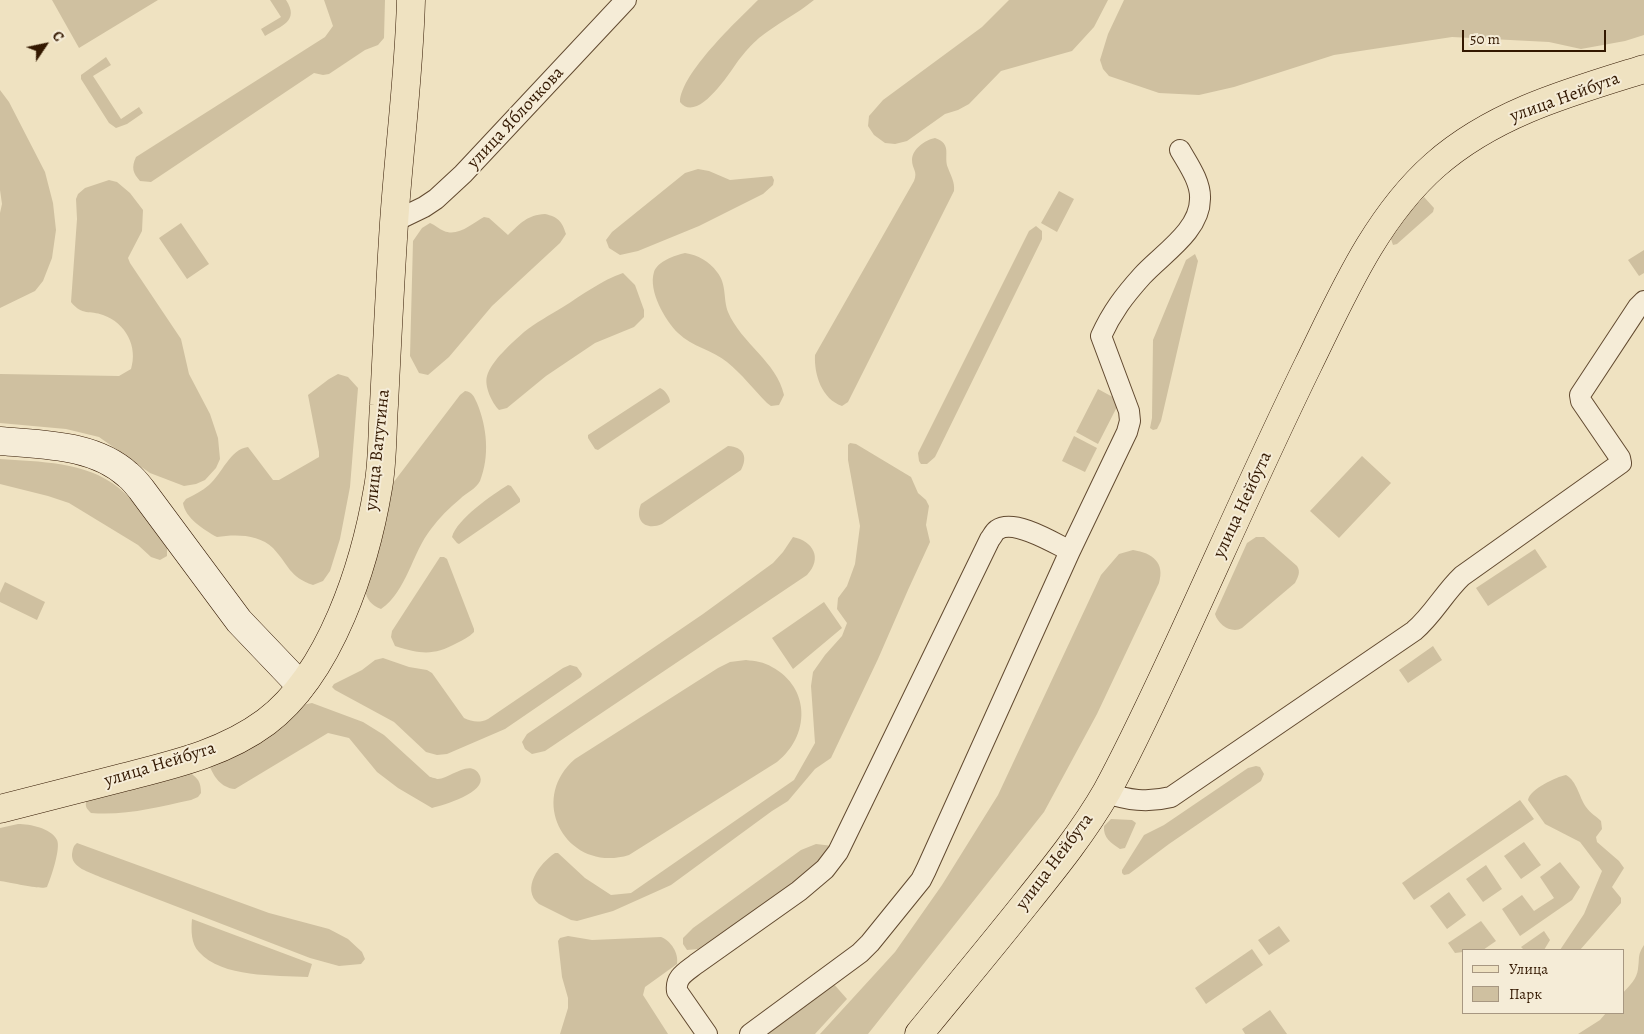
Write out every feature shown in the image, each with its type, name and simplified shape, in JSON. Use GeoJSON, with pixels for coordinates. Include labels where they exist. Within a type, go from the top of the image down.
{"type":"FeatureCollection","features":[{"type":"Feature","properties":{"kind":"main road","name":"улица Ватутина"},"geometry":{"type":"LineString","coordinates":[[301,686],[337,627],[365,550],[379,485],[395,221],[410,47],[411,0]]}},
{"type":"Feature","properties":{"kind":"main road","name":"улица Нейбута"},"geometry":{"type":"LineString","coordinates":[[919,1034],[1049,874],[1106,793],[1140,726],[1287,408],[1352,277],[1378,232],[1398,205],[1435,165],[1475,135],[1526,109],[1578,90],[1644,70]]}},
{"type":"Feature","properties":{"kind":"main road","name":"улица Нейбута"},"geometry":{"type":"LineString","coordinates":[[0,809],[200,756],[231,743],[266,722],[286,704],[301,686]]}},
{"type":"Feature","properties":{"kind":"street","name":"улица Яблочкова"},"geometry":{"type":"LineString","coordinates":[[395,221],[436,199],[463,174],[626,0]]}},
{"type":"Feature","properties":{"kind":"street"},"geometry":{"type":"LineString","coordinates":[[750,1034],[870,943],[921,880],[1070,551],[1125,439],[1130,421],[1129,411],[1101,336],[1112,313],[1136,283],[1194,224],[1199,208],[1200,188],[1180,150]]}},
{"type":"Feature","properties":{"kind":"street"},"geometry":{"type":"LineString","coordinates":[[1106,793],[1124,799],[1148,801],[1170,797],[1414,631],[1425,622],[1447,591],[1462,576],[1620,463],[1620,458],[1581,401],[1580,394],[1638,306],[1644,301]]}},
{"type":"Feature","properties":{"kind":"street"},"geometry":{"type":"LineString","coordinates":[[0,441],[63,446],[96,456],[128,475],[141,489],[239,621],[301,686]]}},
{"type":"Feature","properties":{"kind":"street"},"geometry":{"type":"LineString","coordinates":[[707,1034],[677,991],[676,983],[681,976],[696,964],[799,891],[825,868],[838,852],[990,539],[998,530],[1007,526],[1018,527],[1070,551]]}},
{"type":"Feature","properties":{"kind":"green space"},"geometry":{"type":"Polygon","coordinates":[[[52,0],[158,0],[79,48],[52,0]]]}},
{"type":"Feature","properties":{"kind":"green space"},"geometry":{"type":"Polygon","coordinates":[[[270,0],[286,0],[291,13],[287,22],[265,36],[261,29],[281,17],[270,0]]]}},
{"type":"Feature","properties":{"kind":"green space"},"geometry":{"type":"Polygon","coordinates":[[[324,0],[385,0],[384,38],[378,45],[365,50],[329,74],[314,73],[151,182],[140,181],[134,170],[136,157],[325,37],[333,26],[324,0]]]}},
{"type":"Feature","properties":{"kind":"green space"},"geometry":{"type":"Polygon","coordinates":[[[758,0],[814,0],[756,40],[712,95],[695,107],[687,107],[680,102],[683,90],[690,77],[711,48],[758,0]]]}},
{"type":"Feature","properties":{"kind":"green space"},"geometry":{"type":"Polygon","coordinates":[[[1009,0],[1108,0],[1094,27],[1072,51],[1001,71],[969,104],[945,114],[907,141],[895,144],[885,143],[874,135],[868,126],[869,116],[883,100],[982,27],[1009,0]]]}},
{"type":"Feature","properties":{"kind":"green space"},"geometry":{"type":"Polygon","coordinates":[[[1124,0],[1644,0],[1644,35],[1625,41],[1581,49],[1549,42],[1452,37],[1334,55],[1234,87],[1199,95],[1159,93],[1109,76],[1103,69],[1100,60],[1108,34],[1124,0]]]}},
{"type":"Feature","properties":{"kind":"green space"},"geometry":{"type":"Polygon","coordinates":[[[106,57],[111,65],[93,76],[121,119],[139,107],[143,113],[127,124],[116,128],[109,123],[81,79],[81,75],[106,57]]]}},
{"type":"Feature","properties":{"kind":"green space"},"geometry":{"type":"Polygon","coordinates":[[[0,90],[9,102],[45,172],[53,203],[56,230],[52,258],[43,281],[35,291],[0,308],[0,213],[2,204],[0,190],[0,90]]]}},
{"type":"Feature","properties":{"kind":"green space"},"geometry":{"type":"Polygon","coordinates":[[[935,138],[946,147],[947,164],[954,191],[848,402],[842,406],[835,403],[824,392],[816,370],[815,355],[914,181],[915,172],[912,160],[914,152],[923,143],[935,138]]]}},
{"type":"Feature","properties":{"kind":"green space"},"geometry":{"type":"Polygon","coordinates":[[[698,169],[709,171],[730,180],[772,176],[774,180],[773,185],[763,194],[699,226],[638,251],[620,255],[609,248],[606,240],[612,232],[685,173],[698,169]]]}},
{"type":"Feature","properties":{"kind":"green space"},"geometry":{"type":"Polygon","coordinates":[[[109,180],[117,182],[130,193],[143,210],[142,231],[128,258],[181,339],[189,374],[210,414],[218,438],[220,459],[216,468],[205,480],[196,484],[184,486],[150,473],[99,437],[66,429],[0,423],[0,374],[119,376],[131,369],[133,352],[124,330],[111,319],[103,315],[83,311],[71,302],[77,219],[76,199],[78,194],[85,188],[109,180]]]}},
{"type":"Feature","properties":{"kind":"green space"},"geometry":{"type":"Polygon","coordinates":[[[1059,191],[1074,199],[1057,232],[1041,223],[1059,191]]]}},
{"type":"Feature","properties":{"kind":"green space"},"geometry":{"type":"Polygon","coordinates":[[[1424,197],[1434,208],[1433,212],[1397,244],[1393,245],[1391,239],[1410,212],[1424,197]]]}},
{"type":"Feature","properties":{"kind":"green space"},"geometry":{"type":"Polygon","coordinates":[[[545,214],[559,220],[563,226],[566,234],[560,243],[492,306],[449,357],[428,375],[419,373],[410,356],[413,241],[422,228],[430,223],[444,231],[455,232],[484,217],[489,218],[508,235],[529,218],[545,214]]]}},
{"type":"Feature","properties":{"kind":"green space"},"geometry":{"type":"Polygon","coordinates":[[[181,223],[209,264],[187,279],[159,238],[181,223]]]}},
{"type":"Feature","properties":{"kind":"green space"},"geometry":{"type":"Polygon","coordinates":[[[1036,226],[1042,231],[1042,239],[935,457],[927,464],[921,464],[918,453],[1029,231],[1036,226]]]}},
{"type":"Feature","properties":{"kind":"green space"},"geometry":{"type":"Polygon","coordinates":[[[1644,250],[1644,273],[1639,276],[1628,260],[1644,250]]]}},
{"type":"Feature","properties":{"kind":"green space"},"geometry":{"type":"Polygon","coordinates":[[[685,253],[699,257],[707,262],[720,277],[724,287],[728,312],[734,323],[767,362],[780,383],[784,395],[779,405],[771,406],[727,362],[684,338],[663,313],[653,288],[654,272],[662,262],[685,253]]]}},
{"type":"Feature","properties":{"kind":"green space"},"geometry":{"type":"Polygon","coordinates":[[[1195,254],[1198,261],[1161,421],[1157,429],[1153,430],[1150,428],[1152,418],[1153,340],[1186,260],[1195,254]]]}},
{"type":"Feature","properties":{"kind":"green space"},"geometry":{"type":"Polygon","coordinates":[[[623,273],[635,285],[644,310],[644,317],[634,327],[595,343],[546,376],[507,408],[499,410],[489,394],[486,380],[489,370],[503,352],[533,325],[600,284],[623,273]]]}},
{"type":"Feature","properties":{"kind":"green space"},"geometry":{"type":"Polygon","coordinates":[[[338,374],[348,377],[358,388],[350,487],[340,539],[330,571],[323,581],[313,585],[294,574],[267,543],[239,535],[217,537],[206,531],[191,519],[183,503],[186,499],[209,485],[231,457],[242,449],[248,447],[273,480],[279,480],[319,457],[308,395],[338,374]]]}},
{"type":"Feature","properties":{"kind":"green space"},"geometry":{"type":"Polygon","coordinates":[[[660,388],[667,394],[670,402],[598,450],[595,449],[588,435],[660,388]]]}},
{"type":"Feature","properties":{"kind":"green space"},"geometry":{"type":"Polygon","coordinates":[[[1098,389],[1120,401],[1098,444],[1076,432],[1098,389]]]}},
{"type":"Feature","properties":{"kind":"green space"},"geometry":{"type":"Polygon","coordinates":[[[465,391],[472,394],[475,399],[485,432],[485,462],[480,481],[434,525],[424,539],[397,592],[381,609],[370,602],[365,590],[393,483],[465,391]]]}},
{"type":"Feature","properties":{"kind":"green space"},"geometry":{"type":"Polygon","coordinates":[[[1074,436],[1097,448],[1085,472],[1062,461],[1074,436]]]}},
{"type":"Feature","properties":{"kind":"green space"},"geometry":{"type":"Polygon","coordinates":[[[850,443],[856,444],[911,477],[918,493],[926,500],[929,506],[926,525],[930,542],[831,758],[815,769],[788,801],[671,885],[613,911],[577,921],[571,920],[539,904],[531,891],[534,877],[549,857],[555,853],[558,853],[585,878],[611,895],[631,893],[794,780],[815,743],[811,686],[813,672],[842,636],[847,623],[837,609],[838,598],[847,586],[855,564],[860,526],[848,460],[848,445],[850,443]]]}},
{"type":"Feature","properties":{"kind":"green space"},"geometry":{"type":"Polygon","coordinates":[[[728,446],[738,448],[743,454],[744,461],[741,470],[662,524],[651,526],[646,525],[640,520],[639,510],[641,504],[728,446]]]}},
{"type":"Feature","properties":{"kind":"green space"},"geometry":{"type":"Polygon","coordinates":[[[1362,456],[1391,483],[1339,538],[1310,511],[1362,456]]]}},
{"type":"Feature","properties":{"kind":"green space"},"geometry":{"type":"Polygon","coordinates":[[[0,459],[62,465],[92,472],[106,479],[126,494],[139,509],[167,548],[167,556],[160,560],[151,557],[138,545],[69,503],[0,484],[0,459]]]}},
{"type":"Feature","properties":{"kind":"green space"},"geometry":{"type":"Polygon","coordinates":[[[508,485],[511,486],[520,502],[459,544],[457,543],[452,537],[455,530],[468,515],[508,485]]]}},
{"type":"Feature","properties":{"kind":"green space"},"geometry":{"type":"Polygon","coordinates":[[[793,537],[806,542],[814,551],[815,557],[812,569],[807,575],[545,751],[532,754],[525,749],[522,742],[527,734],[703,614],[773,563],[793,537]]]}},
{"type":"Feature","properties":{"kind":"green space"},"geometry":{"type":"Polygon","coordinates":[[[1256,537],[1264,537],[1297,566],[1299,575],[1295,583],[1242,628],[1238,630],[1230,629],[1219,622],[1215,614],[1247,543],[1256,537]]]}},
{"type":"Feature","properties":{"kind":"green space"},"geometry":{"type":"Polygon","coordinates":[[[1535,549],[1547,567],[1488,606],[1476,588],[1535,549]]]}},
{"type":"Feature","properties":{"kind":"green space"},"geometry":{"type":"Polygon","coordinates":[[[1133,550],[1152,556],[1156,560],[1160,570],[1159,583],[1097,714],[1044,812],[868,1034],[820,1034],[895,952],[942,885],[998,795],[1101,575],[1119,554],[1133,550]]]}},
{"type":"Feature","properties":{"kind":"green space"},"geometry":{"type":"Polygon","coordinates":[[[440,557],[447,559],[474,632],[449,647],[434,652],[412,651],[395,646],[391,637],[392,631],[440,557]]]}},
{"type":"Feature","properties":{"kind":"green space"},"geometry":{"type":"Polygon","coordinates":[[[5,582],[45,602],[37,620],[0,602],[0,593],[5,582]]]}},
{"type":"Feature","properties":{"kind":"green space"},"geometry":{"type":"Polygon","coordinates":[[[824,602],[842,628],[793,669],[772,638],[824,602]]]}},
{"type":"Feature","properties":{"kind":"green space"},"geometry":{"type":"Polygon","coordinates":[[[1433,646],[1442,660],[1408,683],[1399,670],[1433,646]]]}},
{"type":"Feature","properties":{"kind":"green space"},"geometry":{"type":"Polygon","coordinates":[[[383,658],[432,673],[464,718],[476,722],[488,719],[563,668],[570,665],[577,667],[582,674],[581,677],[505,729],[447,754],[437,755],[426,752],[394,722],[332,687],[334,684],[362,670],[375,660],[383,658]]]}},
{"type":"Feature","properties":{"kind":"green space"},"geometry":{"type":"Polygon","coordinates":[[[756,661],[772,667],[785,676],[794,687],[802,713],[796,739],[788,751],[777,762],[629,855],[607,858],[588,854],[572,844],[561,830],[554,813],[554,794],[561,776],[575,759],[718,668],[730,662],[756,661]]]}},
{"type":"Feature","properties":{"kind":"green space"},"geometry":{"type":"Polygon","coordinates":[[[312,703],[363,722],[384,735],[430,777],[443,778],[460,770],[471,768],[480,776],[480,782],[471,793],[432,808],[398,788],[377,772],[349,738],[328,733],[235,789],[222,784],[215,777],[209,764],[302,705],[312,703]]]}},
{"type":"Feature","properties":{"kind":"green space"},"geometry":{"type":"Polygon","coordinates":[[[1260,767],[1264,774],[1261,781],[1129,874],[1124,875],[1122,873],[1122,870],[1144,835],[1164,825],[1248,768],[1260,767]]]}},
{"type":"Feature","properties":{"kind":"green space"},"geometry":{"type":"Polygon","coordinates":[[[190,773],[198,781],[201,793],[198,797],[191,800],[141,810],[104,814],[91,813],[86,807],[87,799],[190,773]]]}},
{"type":"Feature","properties":{"kind":"green space"},"geometry":{"type":"Polygon","coordinates":[[[1566,775],[1573,781],[1588,809],[1601,821],[1602,829],[1596,837],[1597,842],[1619,861],[1624,868],[1612,887],[1621,898],[1621,903],[1581,949],[1561,949],[1584,914],[1602,871],[1580,842],[1545,824],[1528,800],[1538,788],[1566,775]]]}},
{"type":"Feature","properties":{"kind":"green space"},"geometry":{"type":"Polygon","coordinates":[[[1520,800],[1534,819],[1414,900],[1402,883],[1520,800]]]}},
{"type":"Feature","properties":{"kind":"green space"},"geometry":{"type":"Polygon","coordinates":[[[1111,819],[1132,820],[1136,823],[1125,848],[1120,849],[1106,837],[1104,826],[1111,819]]]}},
{"type":"Feature","properties":{"kind":"green space"},"geometry":{"type":"Polygon","coordinates":[[[18,824],[34,826],[50,832],[57,840],[57,856],[47,887],[32,887],[0,881],[0,828],[18,824]]]}},
{"type":"Feature","properties":{"kind":"green space"},"geometry":{"type":"Polygon","coordinates":[[[1524,842],[1541,865],[1521,879],[1504,856],[1524,842]]]}},
{"type":"Feature","properties":{"kind":"green space"},"geometry":{"type":"Polygon","coordinates":[[[77,843],[269,913],[329,929],[348,939],[362,952],[365,959],[361,964],[339,966],[310,958],[100,877],[82,869],[75,863],[72,854],[77,843]]]}},
{"type":"Feature","properties":{"kind":"green space"},"geometry":{"type":"Polygon","coordinates":[[[816,844],[833,846],[830,851],[791,885],[698,949],[687,950],[683,944],[683,938],[693,928],[801,850],[816,844]]]}},
{"type":"Feature","properties":{"kind":"green space"},"geometry":{"type":"Polygon","coordinates":[[[1560,862],[1580,887],[1572,900],[1520,936],[1502,909],[1522,895],[1534,911],[1554,898],[1540,877],[1560,862]]]}},
{"type":"Feature","properties":{"kind":"green space"},"geometry":{"type":"Polygon","coordinates":[[[1486,865],[1502,889],[1483,902],[1466,879],[1486,865]]]}},
{"type":"Feature","properties":{"kind":"green space"},"geometry":{"type":"Polygon","coordinates":[[[1449,892],[1466,915],[1447,929],[1430,906],[1449,892]]]}},
{"type":"Feature","properties":{"kind":"green space"},"geometry":{"type":"Polygon","coordinates":[[[192,919],[312,964],[308,977],[250,974],[221,967],[196,949],[192,937],[192,919]]]}},
{"type":"Feature","properties":{"kind":"green space"},"geometry":{"type":"Polygon","coordinates":[[[1481,921],[1496,941],[1484,949],[1462,949],[1462,952],[1455,953],[1448,943],[1481,921]]]}},
{"type":"Feature","properties":{"kind":"green space"},"geometry":{"type":"Polygon","coordinates":[[[1279,926],[1290,941],[1269,955],[1258,940],[1279,926]]]}},
{"type":"Feature","properties":{"kind":"green space"},"geometry":{"type":"Polygon","coordinates":[[[1544,931],[1550,940],[1545,949],[1523,949],[1521,947],[1544,931]]]}},
{"type":"Feature","properties":{"kind":"green space"},"geometry":{"type":"Polygon","coordinates":[[[568,936],[592,940],[661,937],[668,941],[674,948],[677,964],[645,987],[643,995],[668,1034],[560,1034],[568,1008],[568,998],[562,977],[558,941],[560,938],[568,936]]]}},
{"type":"Feature","properties":{"kind":"green space"},"geometry":{"type":"Polygon","coordinates":[[[1644,945],[1644,1034],[1578,1034],[1600,1020],[1605,1014],[1624,1014],[1624,992],[1636,976],[1640,954],[1644,945]]]}},
{"type":"Feature","properties":{"kind":"green space"},"geometry":{"type":"Polygon","coordinates":[[[1252,949],[1263,965],[1206,1004],[1195,988],[1252,949]]]}},
{"type":"Feature","properties":{"kind":"green space"},"geometry":{"type":"Polygon","coordinates":[[[832,982],[847,999],[815,1034],[759,1034],[832,982]]]}},
{"type":"Feature","properties":{"kind":"green space"},"geometry":{"type":"Polygon","coordinates":[[[1270,1010],[1287,1034],[1245,1034],[1242,1029],[1270,1010]]]}}]}
